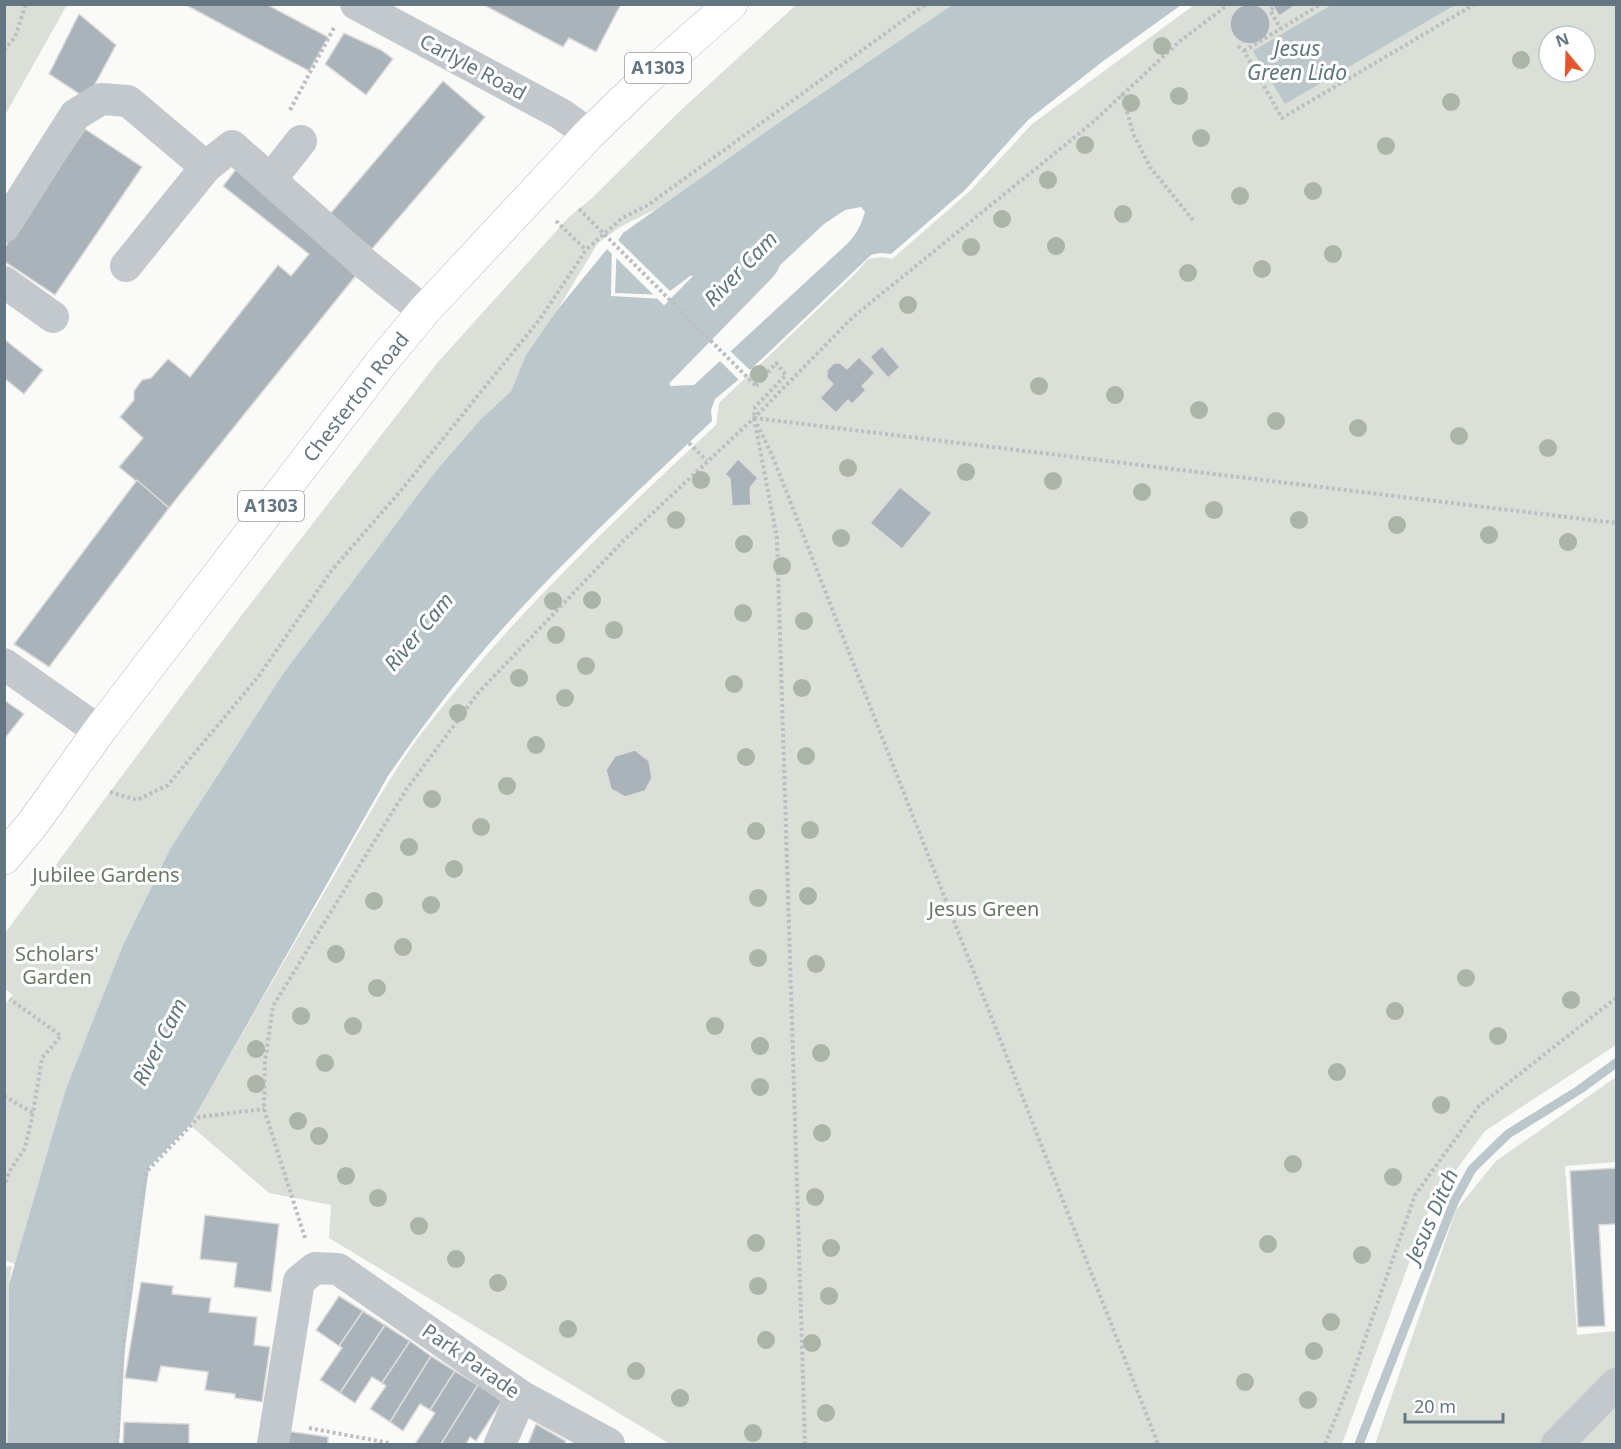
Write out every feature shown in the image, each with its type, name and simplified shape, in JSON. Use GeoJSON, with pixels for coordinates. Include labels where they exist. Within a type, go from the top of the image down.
{"type":"FeatureCollection","features":[{"type":"Feature","properties":{"kind":"main road","name":"Chesterton Road"},"geometry":{"type":"LineString","coordinates":[[4,858],[381,363],[424,311],[589,134],[648,77],[731,4]]}},
{"type":"Feature","properties":{"kind":"street","name":"Carlyle Road"},"geometry":{"type":"LineString","coordinates":[[356,4],[561,114],[589,134]]}},
{"type":"Feature","properties":{"kind":"street"},"geometry":{"type":"LineString","coordinates":[[4,227],[75,115],[101,99],[128,101],[206,167]]}},
{"type":"Feature","properties":{"kind":"street"},"geometry":{"type":"LineString","coordinates":[[271,179],[301,141]]}},
{"type":"Feature","properties":{"kind":"street"},"geometry":{"type":"LineString","coordinates":[[126,266],[206,167],[232,146],[364,263],[424,311]]}},
{"type":"Feature","properties":{"kind":"street"},"geometry":{"type":"LineString","coordinates":[[4,282],[53,317]]}},
{"type":"Feature","properties":{"kind":"street"},"geometry":{"type":"LineString","coordinates":[[4,664],[99,731]]}},
{"type":"Feature","properties":{"kind":"street"},"geometry":{"type":"LineString","coordinates":[[274,1433],[299,1281],[327,1268]]}},
{"type":"Feature","properties":{"kind":"street","name":"Park Parade"},"geometry":{"type":"LineString","coordinates":[[327,1268],[520,1396],[609,1444]]}},
{"type":"Feature","properties":{"kind":"street"},"geometry":{"type":"LineString","coordinates":[[1557,1444],[1617,1384]]}},
{"type":"Feature","properties":{"kind":"street"},"geometry":{"type":"LineString","coordinates":[[500,1444],[520,1396]]}},
{"type":"Feature","properties":{"kind":"path"},"geometry":{"type":"LineString","coordinates":[[4,50],[15,37],[26,4]]}},
{"type":"Feature","properties":{"kind":"path"},"geometry":{"type":"LineString","coordinates":[[110,792],[137,800],[168,785],[258,677],[332,570],[403,488],[540,319],[586,250],[622,218],[648,205],[926,4]]}},
{"type":"Feature","properties":{"kind":"path"},"geometry":{"type":"LineString","coordinates":[[327,1268],[264,1109],[265,1062],[273,1006],[406,790],[478,693],[624,540],[754,418],[853,317],[1092,123],[1180,41],[1229,4]]}},
{"type":"Feature","properties":{"kind":"path"},"geometry":{"type":"LineString","coordinates":[[1278,4],[1267,11],[1281,29]]}},
{"type":"Feature","properties":{"kind":"path"},"geometry":{"type":"LineString","coordinates":[[1244,51],[1321,4]]}},
{"type":"Feature","properties":{"kind":"path"},"geometry":{"type":"LineString","coordinates":[[1238,46],[1244,51],[1282,118],[1475,4]]}},
{"type":"Feature","properties":{"kind":"path"},"geometry":{"type":"LineString","coordinates":[[301,141],[282,125],[331,34]]}},
{"type":"Feature","properties":{"kind":"path"},"geometry":{"type":"LineString","coordinates":[[1122,94],[1133,133],[1150,167],[1193,220]]}},
{"type":"Feature","properties":{"kind":"path"},"geometry":{"type":"LineString","coordinates":[[579,209],[756,386],[776,363],[786,375],[755,407],[754,418],[777,538],[805,1444]]}},
{"type":"Feature","properties":{"kind":"path"},"geometry":{"type":"LineString","coordinates":[[556,221],[586,250]]}},
{"type":"Feature","properties":{"kind":"path"},"geometry":{"type":"LineString","coordinates":[[754,418],[1617,522]]}},
{"type":"Feature","properties":{"kind":"path"},"geometry":{"type":"LineString","coordinates":[[754,418],[772,455],[1158,1444]]}},
{"type":"Feature","properties":{"kind":"path"},"geometry":{"type":"LineString","coordinates":[[689,443],[707,461]]}},
{"type":"Feature","properties":{"kind":"path"},"geometry":{"type":"LineString","coordinates":[[1325,1444],[1349,1385],[1415,1195],[1479,1106],[1617,998]]}},
{"type":"Feature","properties":{"kind":"path"},"geometry":{"type":"LineString","coordinates":[[4,1188],[9,1172],[25,1148],[42,1058],[61,1036],[10,999]]}},
{"type":"Feature","properties":{"kind":"path"},"geometry":{"type":"LineString","coordinates":[[4,1096],[33,1113]]}},
{"type":"Feature","properties":{"kind":"path"},"geometry":{"type":"LineString","coordinates":[[117,1444],[129,1284],[148,1170],[199,1117],[264,1109]]}},
{"type":"Feature","properties":{"kind":"path"},"geometry":{"type":"LineString","coordinates":[[274,1433],[389,1444]]}},
{"type":"Feature","properties":{"kind":"green space"},"geometry":{"type":"Polygon","coordinates":[[[4,5],[67,5],[5,115],[4,5]]]}},
{"type":"Feature","properties":{"kind":"green space","name":"Jubilee Gardens"},"geometry":{"type":"Polygon","coordinates":[[[796,5],[952,5],[658,208],[620,227],[598,243],[544,332],[526,355],[511,391],[480,420],[435,472],[282,675],[170,849],[123,945],[67,1089],[15,1264],[4,1260],[4,1005],[13,995],[5,989],[5,933],[241,616],[438,362],[569,217],[592,198],[681,110],[796,5]]]}},
{"type":"Feature","properties":{"kind":"green space","name":"Jesus Green"},"geometry":{"type":"Polygon","coordinates":[[[1194,5],[1616,5],[1616,1045],[1485,1131],[1431,1204],[1342,1444],[670,1444],[329,1238],[331,1205],[269,1193],[190,1125],[389,780],[412,746],[457,689],[491,649],[564,572],[716,425],[719,403],[868,259],[882,257],[892,259],[970,191],[1032,124],[1194,5]]]}},
{"type":"Feature","properties":{"kind":"green space"},"geometry":{"type":"Polygon","coordinates":[[[1616,1077],[1616,1162],[1565,1166],[1577,1335],[1616,1331],[1616,1444],[1375,1444],[1456,1210],[1496,1161],[1616,1077]]]}},
{"type":"Feature","properties":{"kind":"green space"},"geometry":{"type":"Polygon","coordinates":[[[12,1266],[9,1284],[8,1444],[5,1444],[4,1267],[12,1266]]]}},
{"type":"Feature","properties":{"kind":"water","name":"Jesus Green Lido"},"geometry":{"type":"Polygon","coordinates":[[[1333,4],[1455,5],[1285,104],[1253,51],[1333,4]]]}},
{"type":"Feature","properties":{"kind":"water"},"geometry":{"type":"Polygon","coordinates":[[[952,5],[1181,5],[1102,62],[1028,120],[965,190],[891,254],[871,255],[749,371],[715,399],[711,410],[712,421],[554,573],[459,680],[388,776],[190,1125],[149,1167],[125,1349],[119,1444],[8,1444],[9,1284],[66,1089],[123,945],[170,849],[282,675],[435,472],[480,420],[511,391],[526,355],[558,309],[612,243],[611,296],[664,299],[704,341],[668,376],[670,386],[694,385],[847,244],[862,221],[865,212],[861,207],[845,210],[824,224],[711,330],[681,300],[698,281],[698,275],[690,276],[665,295],[615,293],[617,242],[623,233],[781,121],[952,5]]]}},
{"type":"Feature","properties":{"kind":"pier"},"geometry":{"type":"Polygon","coordinates":[[[616,238],[672,293],[666,298],[706,339],[707,342],[704,345],[605,247],[616,238]]]}},
{"type":"Feature","properties":{"kind":"pier"},"geometry":{"type":"Polygon","coordinates":[[[729,350],[752,372],[741,382],[718,359],[729,350]]]}},
{"type":"Feature","properties":{"kind":"building"},"geometry":{"type":"Polygon","coordinates":[[[184,4],[266,4],[328,37],[309,71],[184,4]]]}},
{"type":"Feature","properties":{"kind":"building"},"geometry":{"type":"Polygon","coordinates":[[[482,4],[621,4],[596,52],[569,38],[563,47],[482,4]]]}},
{"type":"Feature","properties":{"kind":"building"},"geometry":{"type":"Polygon","coordinates":[[[1250,4],[1264,10],[1270,24],[1264,38],[1250,44],[1236,38],[1230,24],[1236,10],[1250,4]]]}},
{"type":"Feature","properties":{"kind":"building"},"geometry":{"type":"Polygon","coordinates":[[[1272,4],[1297,4],[1279,16],[1272,4]]]}},
{"type":"Feature","properties":{"kind":"building"},"geometry":{"type":"Polygon","coordinates":[[[79,14],[116,45],[87,99],[49,74],[79,14]]]}},
{"type":"Feature","properties":{"kind":"building"},"geometry":{"type":"Polygon","coordinates":[[[344,33],[381,50],[393,59],[366,95],[325,64],[344,33]]]}},
{"type":"Feature","properties":{"kind":"building"},"geometry":{"type":"Polygon","coordinates":[[[443,81],[485,117],[372,249],[330,214],[443,81]]]}},
{"type":"Feature","properties":{"kind":"building"},"geometry":{"type":"Polygon","coordinates":[[[85,129],[142,167],[55,295],[4,261],[4,248],[85,129]]]}},
{"type":"Feature","properties":{"kind":"building"},"geometry":{"type":"Polygon","coordinates":[[[237,168],[362,268],[169,508],[119,467],[143,438],[120,417],[134,400],[134,391],[142,380],[151,378],[168,359],[190,377],[278,265],[291,276],[309,254],[223,186],[237,168]]]}},
{"type":"Feature","properties":{"kind":"building"},"geometry":{"type":"Polygon","coordinates":[[[4,339],[43,370],[24,394],[4,378],[4,339]]]}},
{"type":"Feature","properties":{"kind":"building"},"geometry":{"type":"Polygon","coordinates":[[[882,346],[900,367],[888,378],[870,357],[882,346]]]}},
{"type":"Feature","properties":{"kind":"building"},"geometry":{"type":"Polygon","coordinates":[[[859,357],[875,373],[862,386],[866,390],[852,404],[848,400],[836,413],[820,398],[833,384],[827,378],[827,370],[834,363],[840,363],[847,369],[859,357]]]}},
{"type":"Feature","properties":{"kind":"building"},"geometry":{"type":"Polygon","coordinates":[[[738,459],[758,478],[750,488],[751,505],[732,506],[730,479],[725,474],[738,459]]]}},
{"type":"Feature","properties":{"kind":"building"},"geometry":{"type":"Polygon","coordinates":[[[137,480],[169,508],[49,667],[14,644],[137,480]]]}},
{"type":"Feature","properties":{"kind":"building"},"geometry":{"type":"Polygon","coordinates":[[[900,487],[932,513],[902,549],[870,523],[900,487]]]}},
{"type":"Feature","properties":{"kind":"building"},"geometry":{"type":"Polygon","coordinates":[[[4,700],[24,714],[6,737],[4,736],[4,700]]]}},
{"type":"Feature","properties":{"kind":"building"},"geometry":{"type":"Polygon","coordinates":[[[635,750],[649,761],[652,778],[645,791],[625,797],[611,789],[606,770],[615,756],[635,750]]]}},
{"type":"Feature","properties":{"kind":"building"},"geometry":{"type":"Polygon","coordinates":[[[1616,1168],[1616,1224],[1599,1225],[1605,1326],[1578,1327],[1570,1171],[1616,1168]]]}},
{"type":"Feature","properties":{"kind":"building"},"geometry":{"type":"Polygon","coordinates":[[[205,1215],[279,1224],[271,1292],[234,1287],[237,1263],[200,1259],[205,1215]]]}},
{"type":"Feature","properties":{"kind":"building"},"geometry":{"type":"Polygon","coordinates":[[[141,1282],[173,1286],[172,1294],[211,1298],[209,1312],[257,1317],[254,1345],[270,1347],[262,1402],[235,1398],[235,1394],[205,1390],[208,1372],[161,1366],[157,1382],[125,1378],[141,1282]]]}},
{"type":"Feature","properties":{"kind":"building"},"geometry":{"type":"Polygon","coordinates":[[[339,1296],[363,1311],[339,1346],[316,1330],[339,1296]]]}},
{"type":"Feature","properties":{"kind":"building"},"geometry":{"type":"Polygon","coordinates":[[[363,1311],[385,1325],[340,1393],[320,1380],[342,1348],[339,1346],[363,1311]]]}},
{"type":"Feature","properties":{"kind":"building"},"geometry":{"type":"Polygon","coordinates":[[[385,1325],[410,1341],[382,1383],[372,1377],[355,1403],[340,1393],[385,1325]]]}},
{"type":"Feature","properties":{"kind":"building"},"geometry":{"type":"Polygon","coordinates":[[[410,1341],[431,1356],[390,1422],[370,1409],[386,1386],[382,1383],[410,1341]]]}},
{"type":"Feature","properties":{"kind":"building"},"geometry":{"type":"Polygon","coordinates":[[[431,1356],[455,1371],[430,1410],[420,1404],[403,1431],[390,1422],[431,1356]]]}},
{"type":"Feature","properties":{"kind":"building"},"geometry":{"type":"Polygon","coordinates":[[[455,1371],[478,1385],[441,1444],[415,1444],[435,1413],[430,1410],[455,1371]]]}},
{"type":"Feature","properties":{"kind":"building"},"geometry":{"type":"Polygon","coordinates":[[[478,1385],[502,1401],[476,1441],[470,1437],[466,1444],[441,1444],[478,1385]]]}},
{"type":"Feature","properties":{"kind":"building"},"geometry":{"type":"Polygon","coordinates":[[[124,1422],[189,1424],[189,1444],[123,1444],[124,1422]]]}},
{"type":"Feature","properties":{"kind":"building"},"geometry":{"type":"Polygon","coordinates":[[[536,1424],[566,1441],[564,1444],[528,1444],[536,1424]]]}},
{"type":"Feature","properties":{"kind":"building"},"geometry":{"type":"Polygon","coordinates":[[[287,1431],[328,1437],[328,1444],[285,1444],[287,1431]]]}},
{"type":"Feature","properties":{"kind":"waterway","name":"River Cam"},"geometry":{"type":"LineString","coordinates":[[632,380],[752,257]]}},
{"type":"Feature","properties":{"kind":"waterway","name":"Jesus Ditch"},"geometry":{"type":"LineString","coordinates":[[1359,1444],[1454,1202],[1472,1169],[1508,1134],[1579,1090],[1616,1063]]}},
{"type":"Feature","properties":{"kind":"park label","name":"Scholars' Garden"},"geometry":{"type":"Point","coordinates":[57,966]}}]}
